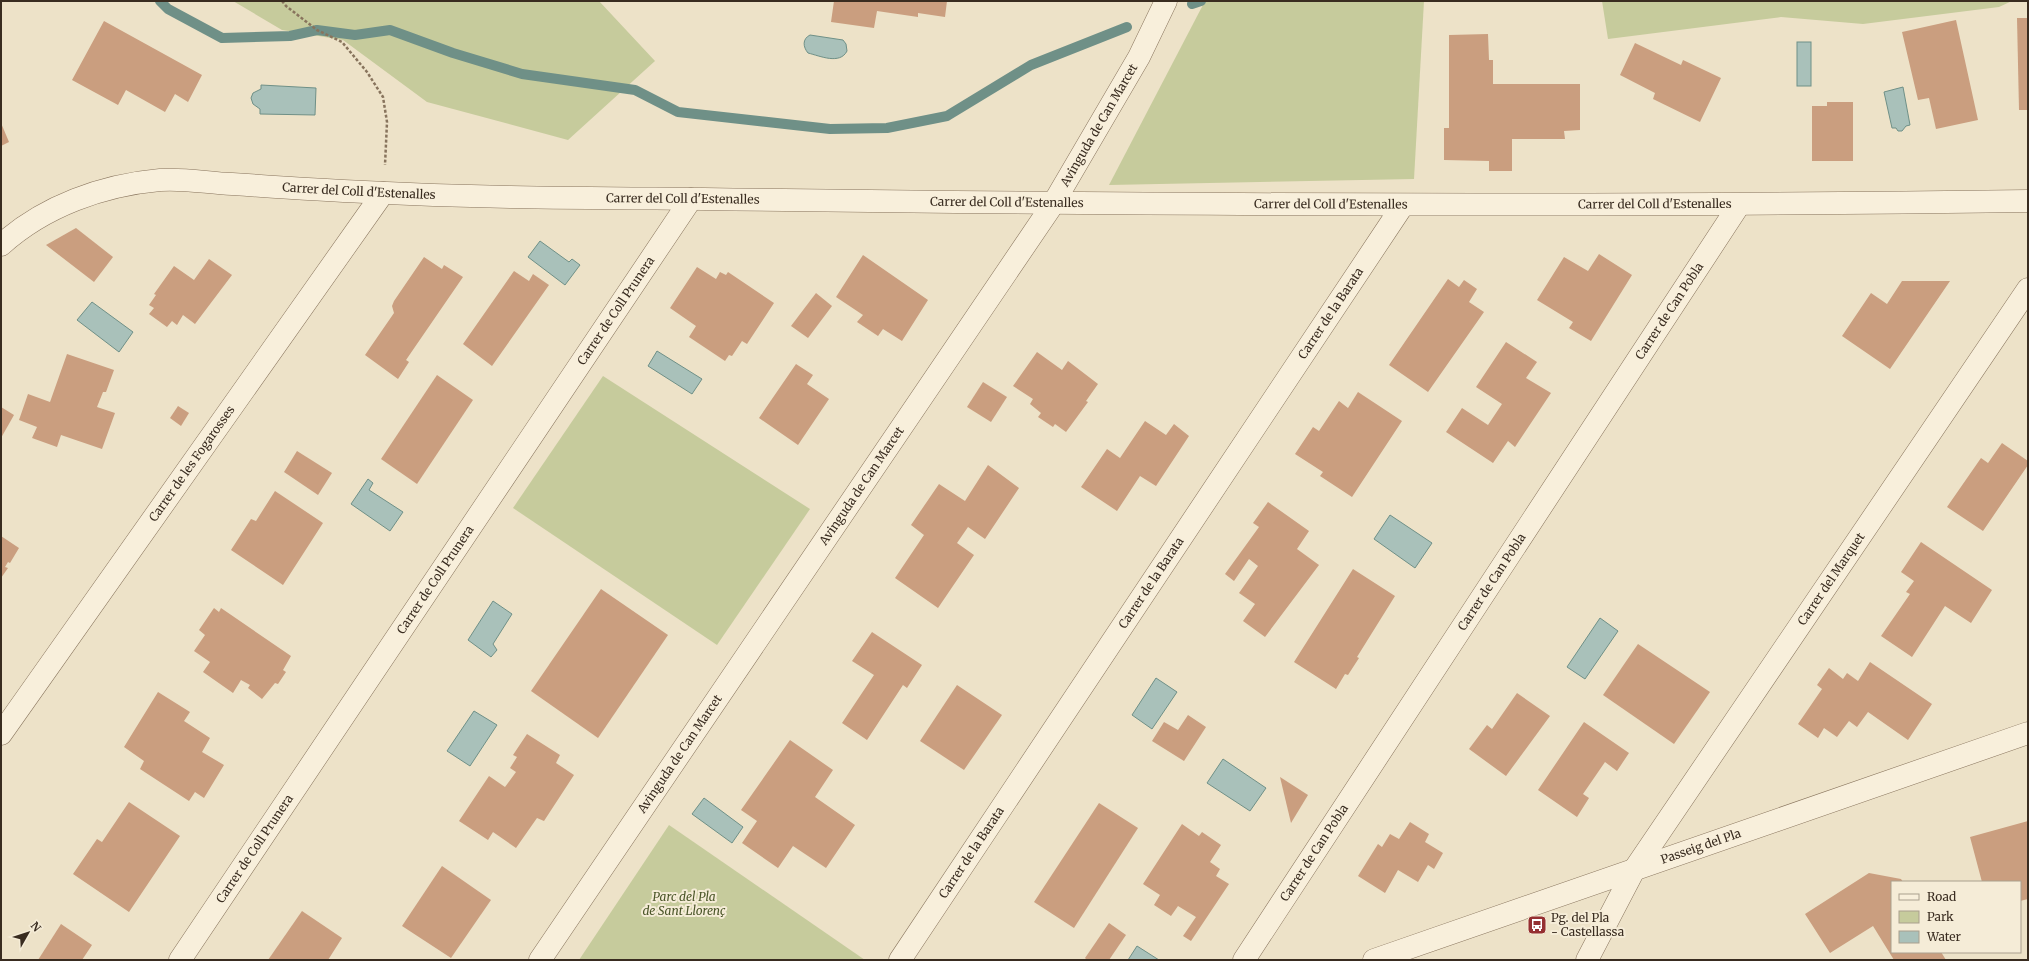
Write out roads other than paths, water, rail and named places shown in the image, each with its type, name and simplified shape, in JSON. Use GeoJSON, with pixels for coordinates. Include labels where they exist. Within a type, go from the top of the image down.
{"type":"FeatureCollection","features":[{"type":"Feature","properties":{"kind":"street","name":"Avinguda de Can Marcet"},"geometry":{"type":"LineString","coordinates":[[540,960],[1053,204],[1139,57],[1166,1]]}},
{"type":"Feature","properties":{"kind":"street","name":"Carrer del Coll d'Estenalles"},"geometry":{"type":"LineString","coordinates":[[1,245],[17,230],[52,209],[85,196],[126,185],[165,180],[383,193],[1053,204],[1739,205],[2028,201]]}},
{"type":"Feature","properties":{"kind":"street","name":"Carrer de les Fogarosses"},"geometry":{"type":"LineString","coordinates":[[1,734],[383,193]]}},
{"type":"Feature","properties":{"kind":"street","name":"Carrer de Coll Prunera"},"geometry":{"type":"LineString","coordinates":[[180,960],[691,199]]}},
{"type":"Feature","properties":{"kind":"street","name":"Carrer de la Barata"},"geometry":{"type":"LineString","coordinates":[[900,960],[1403,205]]}},
{"type":"Feature","properties":{"kind":"street","name":"Carrer de Can Pobla"},"geometry":{"type":"LineString","coordinates":[[1244,960],[1739,205]]}},
{"type":"Feature","properties":{"kind":"street","name":"Carrer del Marquet"},"geometry":{"type":"LineString","coordinates":[[1587,960],[1634,870],[2028,289]]}},
{"type":"Feature","properties":{"kind":"street","name":"Passeig del Pla"},"geometry":{"type":"LineString","coordinates":[[1374,960],[2028,733]]}},
{"type":"Feature","properties":{"kind":"water"},"geometry":{"type":"Polygon","coordinates":[[[810,35],[843,40],[846,44],[847,51],[840,58],[835,59],[808,53],[804,43],[810,35]]]}},
{"type":"Feature","properties":{"kind":"water"},"geometry":{"type":"Polygon","coordinates":[[[1797,42],[1811,42],[1811,86],[1797,86],[1797,42]]]}},
{"type":"Feature","properties":{"kind":"water"},"geometry":{"type":"Polygon","coordinates":[[[261,85],[316,88],[315,115],[260,114],[260,109],[253,104],[251,98],[253,93],[261,89],[261,85]]]}},
{"type":"Feature","properties":{"kind":"water"},"geometry":{"type":"Polygon","coordinates":[[[1903,87],[1910,125],[1906,126],[1902,131],[1898,131],[1896,128],[1892,128],[1884,92],[1903,87]]]}},
{"type":"Feature","properties":{"kind":"water"},"geometry":{"type":"Polygon","coordinates":[[[540,241],[569,262],[572,259],[580,265],[565,285],[528,257],[540,241]]]}},
{"type":"Feature","properties":{"kind":"water"},"geometry":{"type":"Polygon","coordinates":[[[92,302],[133,332],[119,352],[77,320],[92,302]]]}},
{"type":"Feature","properties":{"kind":"water"},"geometry":{"type":"Polygon","coordinates":[[[657,351],[702,379],[692,394],[648,366],[657,351]]]}},
{"type":"Feature","properties":{"kind":"water"},"geometry":{"type":"Polygon","coordinates":[[[368,479],[373,483],[369,490],[403,512],[390,531],[351,504],[368,479]]]}},
{"type":"Feature","properties":{"kind":"water"},"geometry":{"type":"Polygon","coordinates":[[[1390,515],[1432,543],[1415,568],[1374,539],[1390,515]]]}},
{"type":"Feature","properties":{"kind":"water"},"geometry":{"type":"Polygon","coordinates":[[[493,601],[512,614],[493,644],[497,650],[491,657],[468,640],[493,601]]]}},
{"type":"Feature","properties":{"kind":"water"},"geometry":{"type":"Polygon","coordinates":[[[1600,618],[1618,631],[1585,679],[1567,667],[1600,618]]]}},
{"type":"Feature","properties":{"kind":"water"},"geometry":{"type":"Polygon","coordinates":[[[1156,678],[1177,692],[1152,729],[1132,715],[1156,678]]]}},
{"type":"Feature","properties":{"kind":"water"},"geometry":{"type":"Polygon","coordinates":[[[474,711],[497,725],[470,766],[447,751],[474,711]]]}},
{"type":"Feature","properties":{"kind":"water"},"geometry":{"type":"Polygon","coordinates":[[[1223,759],[1266,788],[1250,811],[1207,783],[1223,759]]]}},
{"type":"Feature","properties":{"kind":"water"},"geometry":{"type":"Polygon","coordinates":[[[704,798],[743,827],[732,843],[692,814],[704,798]]]}},
{"type":"Feature","properties":{"kind":"water"},"geometry":{"type":"Polygon","coordinates":[[[1137,946],[1159,960],[1128,960],[1137,946]]]}},
{"type":"Feature","properties":{"kind":"waterway"},"geometry":{"type":"LineString","coordinates":[[160,1],[168,9],[222,38],[290,36],[317,30],[355,35],[390,30],[453,53],[522,74],[635,90],[678,112],[830,129],[887,128],[947,116],[1031,65],[1127,27]]}},
{"type":"Feature","properties":{"kind":"waterway"},"geometry":{"type":"LineString","coordinates":[[1192,4],[1201,1]]}},
{"type":"Feature","properties":{"kind":"place","name":"Pg. del Pla - Castellassa"},"geometry":{"type":"Point","coordinates":[1537,925]}},
{"type":"Feature","properties":{"kind":"park label","name":"Parc del Pla de Sant Llorenç"},"geometry":{"type":"Point","coordinates":[684,904]}}]}
